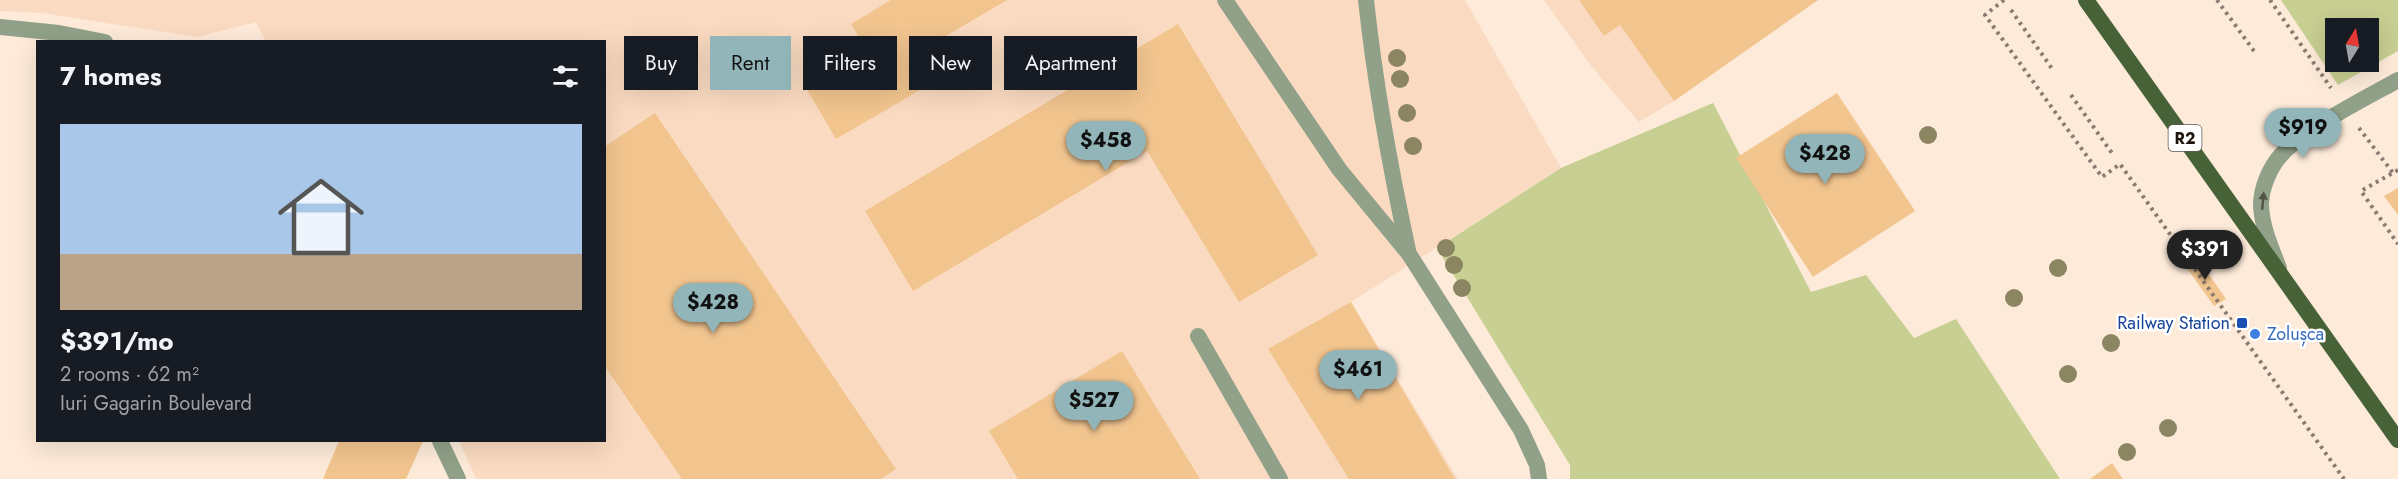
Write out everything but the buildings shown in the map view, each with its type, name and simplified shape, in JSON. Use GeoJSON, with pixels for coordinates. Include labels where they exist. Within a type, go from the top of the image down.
{"type":"FeatureCollection","features":[{"type":"Feature","properties":{"kind":"main road","name":"R2"},"geometry":{"type":"LineString","coordinates":[[2086,0],[2398,440]]}},
{"type":"Feature","properties":{"kind":"street"},"geometry":{"type":"LineString","coordinates":[[1225,0],[1339,169],[1409,254],[1521,430],[1537,465],[1539,479]]}},
{"type":"Feature","properties":{"kind":"street"},"geometry":{"type":"LineString","coordinates":[[1366,0],[1382,122],[1409,254]]}},
{"type":"Feature","properties":{"kind":"street"},"geometry":{"type":"LineString","coordinates":[[0,27],[59,33],[90,40]]}},
{"type":"Feature","properties":{"kind":"street"},"geometry":{"type":"LineString","coordinates":[[2283,277],[2264,230],[2261,204],[2267,177],[2281,155],[2301,138],[2398,80]]}},
{"type":"Feature","properties":{"kind":"street"},"geometry":{"type":"LineString","coordinates":[[1198,336],[1280,479]]}},
{"type":"Feature","properties":{"kind":"street"},"geometry":{"type":"LineString","coordinates":[[440,442],[458,479]]}},
{"type":"Feature","properties":{"kind":"path"},"geometry":{"type":"LineString","coordinates":[[2004,0],[1984,15],[2102,177],[2120,164],[2344,479]]}},
{"type":"Feature","properties":{"kind":"path"},"geometry":{"type":"LineString","coordinates":[[2217,0],[2253,51]]}},
{"type":"Feature","properties":{"kind":"path"},"geometry":{"type":"LineString","coordinates":[[2270,0],[2334,91]]}},
{"type":"Feature","properties":{"kind":"path"},"geometry":{"type":"LineString","coordinates":[[2012,10],[2053,70]]}},
{"type":"Feature","properties":{"kind":"path"},"geometry":{"type":"LineString","coordinates":[[2071,95],[2114,156]]}},
{"type":"Feature","properties":{"kind":"path"},"geometry":{"type":"LineString","coordinates":[[2360,128],[2392,173]]}},
{"type":"Feature","properties":{"kind":"path"},"geometry":{"type":"LineString","coordinates":[[2398,170],[2361,191],[2398,244]]}},
{"type":"Feature","properties":{"kind":"shaded area"},"geometry":{"type":"Polygon","coordinates":[[[0,0],[1465,0],[1561,168],[1351,302],[1458,479],[476,479],[459,442],[606,442],[606,40],[265,40],[256,22],[197,37],[42,13],[0,11],[0,0]]]}},
{"type":"Feature","properties":{"kind":"shaded area"},"geometry":{"type":"Polygon","coordinates":[[[1544,0],[1818,0],[1674,101],[1639,122],[1592,67],[1544,0]]]}},
{"type":"Feature","properties":{"kind":"green space"},"geometry":{"type":"Polygon","coordinates":[[[2281,0],[2398,0],[2398,51],[2379,62],[2379,18],[2325,18],[2325,66],[2281,0]]]}},
{"type":"Feature","properties":{"kind":"green space"},"geometry":{"type":"Polygon","coordinates":[[[2329,72],[2361,72],[2338,85],[2329,72]]]}},
{"type":"Feature","properties":{"kind":"green space"},"geometry":{"type":"Polygon","coordinates":[[[1713,103],[1811,292],[1866,275],[1914,338],[1956,319],[2060,479],[1570,479],[1570,465],[1437,248],[1561,168],[1713,103]]]}},
{"type":"Feature","properties":{"kind":"place","name":"Railway Station"},"geometry":{"type":"Point","coordinates":[2242,323]}},
{"type":"Feature","properties":{"kind":"place","name":"Zolușca"},"geometry":{"type":"Point","coordinates":[2255,334]}}]}
